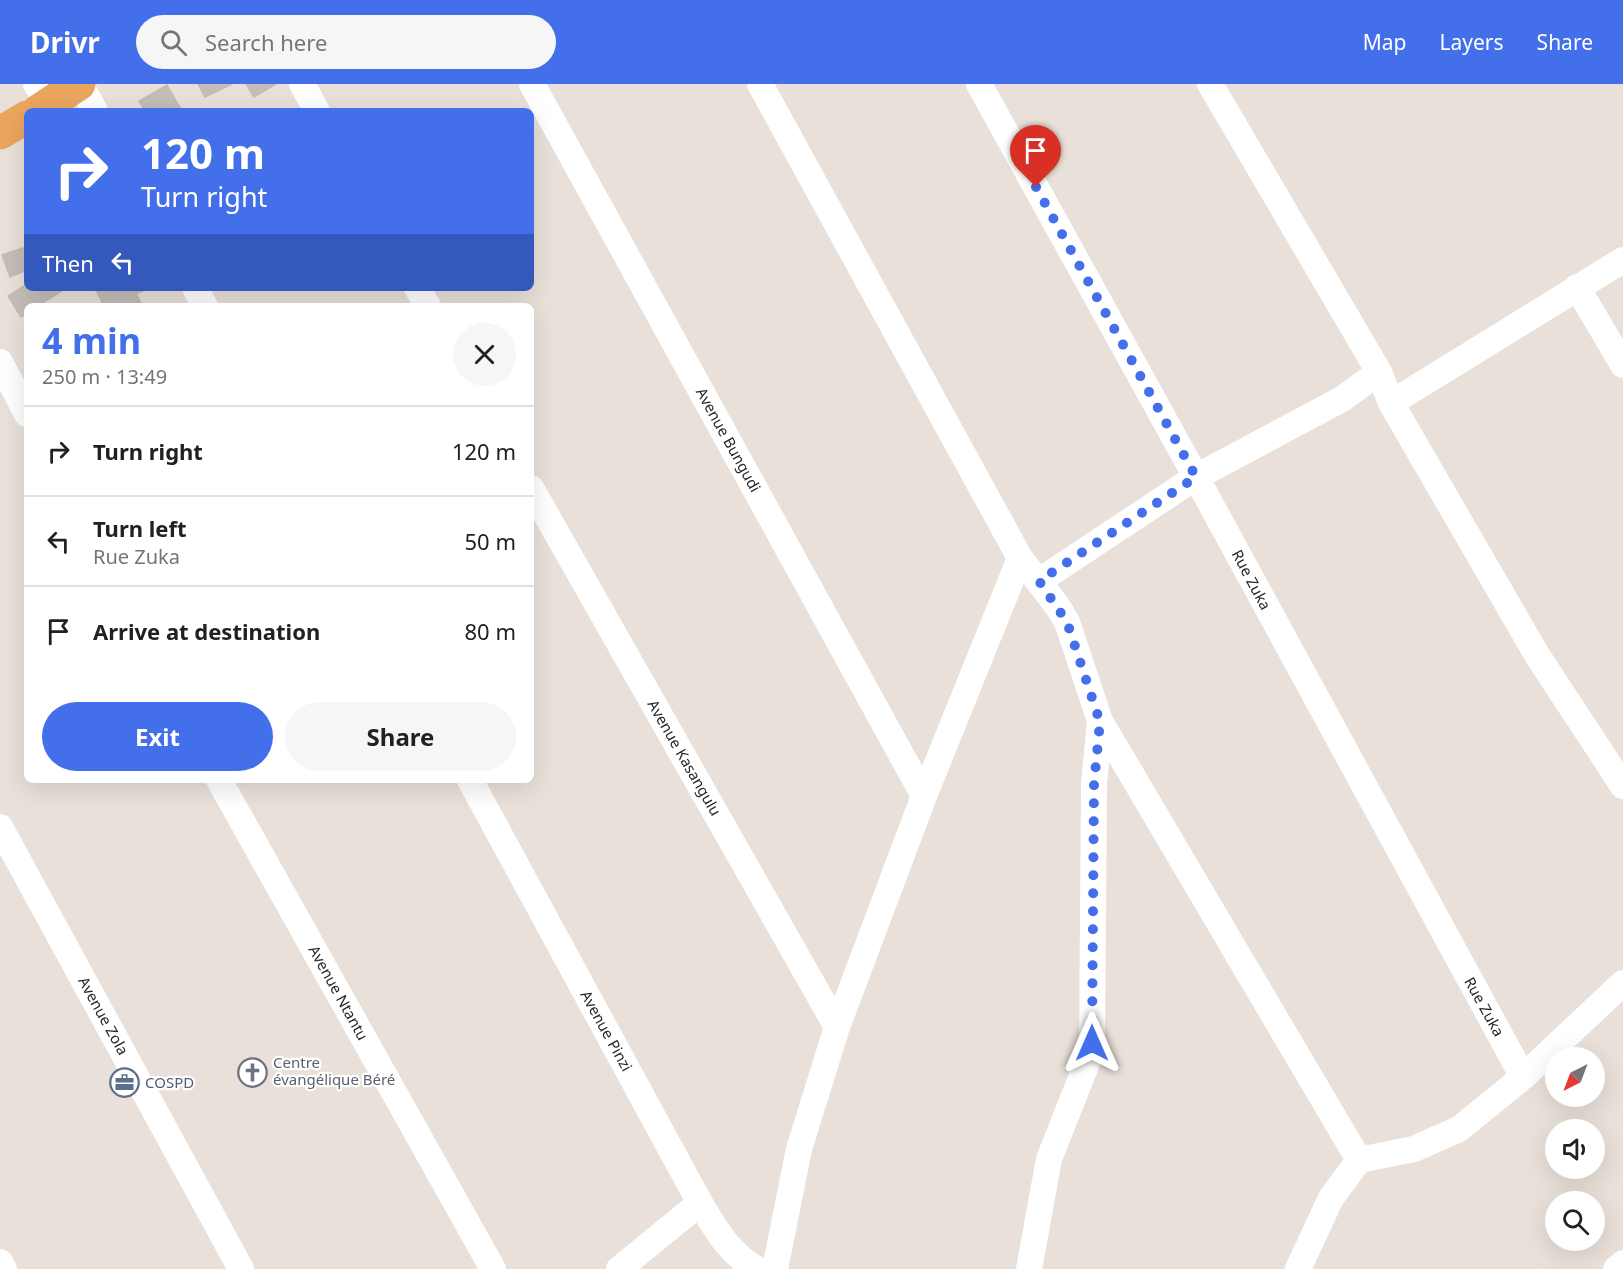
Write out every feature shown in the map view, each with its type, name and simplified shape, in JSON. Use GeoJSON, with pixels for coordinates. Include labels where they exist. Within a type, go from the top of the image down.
{"type":"FeatureCollection","features":[{"type":"Feature","properties":{"kind":"highway"},"geometry":{"type":"LineString","coordinates":[[37,104],[79,84]]}},
{"type":"Feature","properties":{"kind":"highway"},"geometry":{"type":"LineString","coordinates":[[0,133],[24,114]]}},
{"type":"Feature","properties":{"kind":"street"},"geometry":{"type":"LineString","coordinates":[[79,84],[93,108]]}},
{"type":"Feature","properties":{"kind":"street"},"geometry":{"type":"LineString","coordinates":[[302,84],[315,108]]}},
{"type":"Feature","properties":{"kind":"street","name":"Avenue Bungudi"},"geometry":{"type":"LineString","coordinates":[[532,84],[924,796]]}},
{"type":"Feature","properties":{"kind":"street"},"geometry":{"type":"LineString","coordinates":[[760,84],[1020,558],[1067,622],[1100,722],[1359,1160]]}},
{"type":"Feature","properties":{"kind":"street","name":"Rue Zuka"},"geometry":{"type":"LineString","coordinates":[[978,84],[1196,477],[1523,1077]]}},
{"type":"Feature","properties":{"kind":"street"},"geometry":{"type":"LineString","coordinates":[[1210,84],[1379,372],[1391,403],[1537,655],[1623,786]]}},
{"type":"Feature","properties":{"kind":"street"},"geometry":{"type":"LineString","coordinates":[[1391,403],[1623,260]]}},
{"type":"Feature","properties":{"kind":"street"},"geometry":{"type":"LineString","coordinates":[[1577,287],[1623,365]]}},
{"type":"Feature","properties":{"kind":"street"},"geometry":{"type":"LineString","coordinates":[[0,363],[24,408]]}},
{"type":"Feature","properties":{"kind":"street"},"geometry":{"type":"LineString","coordinates":[[1039,581],[1196,477],[1342,399],[1379,372]]}},
{"type":"Feature","properties":{"kind":"street","name":"Avenue Kasangulu"},"geometry":{"type":"LineString","coordinates":[[534,494],[837,1027]]}},
{"type":"Feature","properties":{"kind":"street"},"geometry":{"type":"LineString","coordinates":[[775,1269],[799,1149],[837,1027],[924,796],[1020,558]]}},
{"type":"Feature","properties":{"kind":"street"},"geometry":{"type":"LineString","coordinates":[[1029,1269],[1049,1159],[1087,1063],[1092,1043],[1094,784],[1100,722]]}},
{"type":"Feature","properties":{"kind":"street","name":"Avenue Ntantu"},"geometry":{"type":"LineString","coordinates":[[221,783],[493,1269]]}},
{"type":"Feature","properties":{"kind":"street","name":"Avenue Pinzi"},"geometry":{"type":"LineString","coordinates":[[472,783],[700,1203],[723,1240],[745,1263],[757,1269]]}},
{"type":"Feature","properties":{"kind":"street","name":"Avenue Zola"},"geometry":{"type":"LineString","coordinates":[[0,827],[241,1269]]}},
{"type":"Feature","properties":{"kind":"street"},"geometry":{"type":"LineString","coordinates":[[1298,1269],[1330,1198],[1359,1160],[1414,1149],[1459,1129],[1523,1077],[1623,983]]}},
{"type":"Feature","properties":{"kind":"street"},"geometry":{"type":"LineString","coordinates":[[619,1269],[700,1203]]}},
{"type":"Feature","properties":{"kind":"street"},"geometry":{"type":"LineString","coordinates":[[0,1262],[4,1269]]}},
{"type":"Feature","properties":{"kind":"street"},"geometry":{"type":"LineString","coordinates":[[1616,1269],[1623,1263]]}},
{"type":"Feature","properties":{"kind":"building"},"geometry":{"type":"Polygon","coordinates":[[[198,84],[232,84],[205,97],[198,84]]]}},
{"type":"Feature","properties":{"kind":"building"},"geometry":{"type":"Polygon","coordinates":[[[246,84],[276,84],[254,97],[246,84]]]}},
{"type":"Feature","properties":{"kind":"building"},"geometry":{"type":"Polygon","coordinates":[[[167,85],[180,108],[143,108],[139,101],[167,85]]]}},
{"type":"Feature","properties":{"kind":"building"},"geometry":{"type":"Polygon","coordinates":[[[23,248],[24,271],[10,277],[2,255],[23,248]]]}},
{"type":"Feature","properties":{"kind":"building"},"geometry":{"type":"Polygon","coordinates":[[[24,286],[24,291],[61,291],[43,303],[24,303],[24,315],[21,317],[8,296],[24,286]]]}},
{"type":"Feature","properties":{"kind":"building"},"geometry":{"type":"Polygon","coordinates":[[[96,291],[142,291],[136,294],[141,303],[102,303],[96,291]]]}},
{"type":"Feature","properties":{"kind":"place","name":"Centre évangélique Béré"},"geometry":{"type":"Point","coordinates":[252,1072]}},
{"type":"Feature","properties":{"kind":"place","name":"COSPD"},"geometry":{"type":"Point","coordinates":[124,1083]}},
{"type":"Feature","properties":{"kind":"route"},"geometry":{"type":"LineString","coordinates":[[1036,187],[1196,477],[1039,581],[1067,622],[1100,722],[1094,784],[1092,1043]]}}]}
